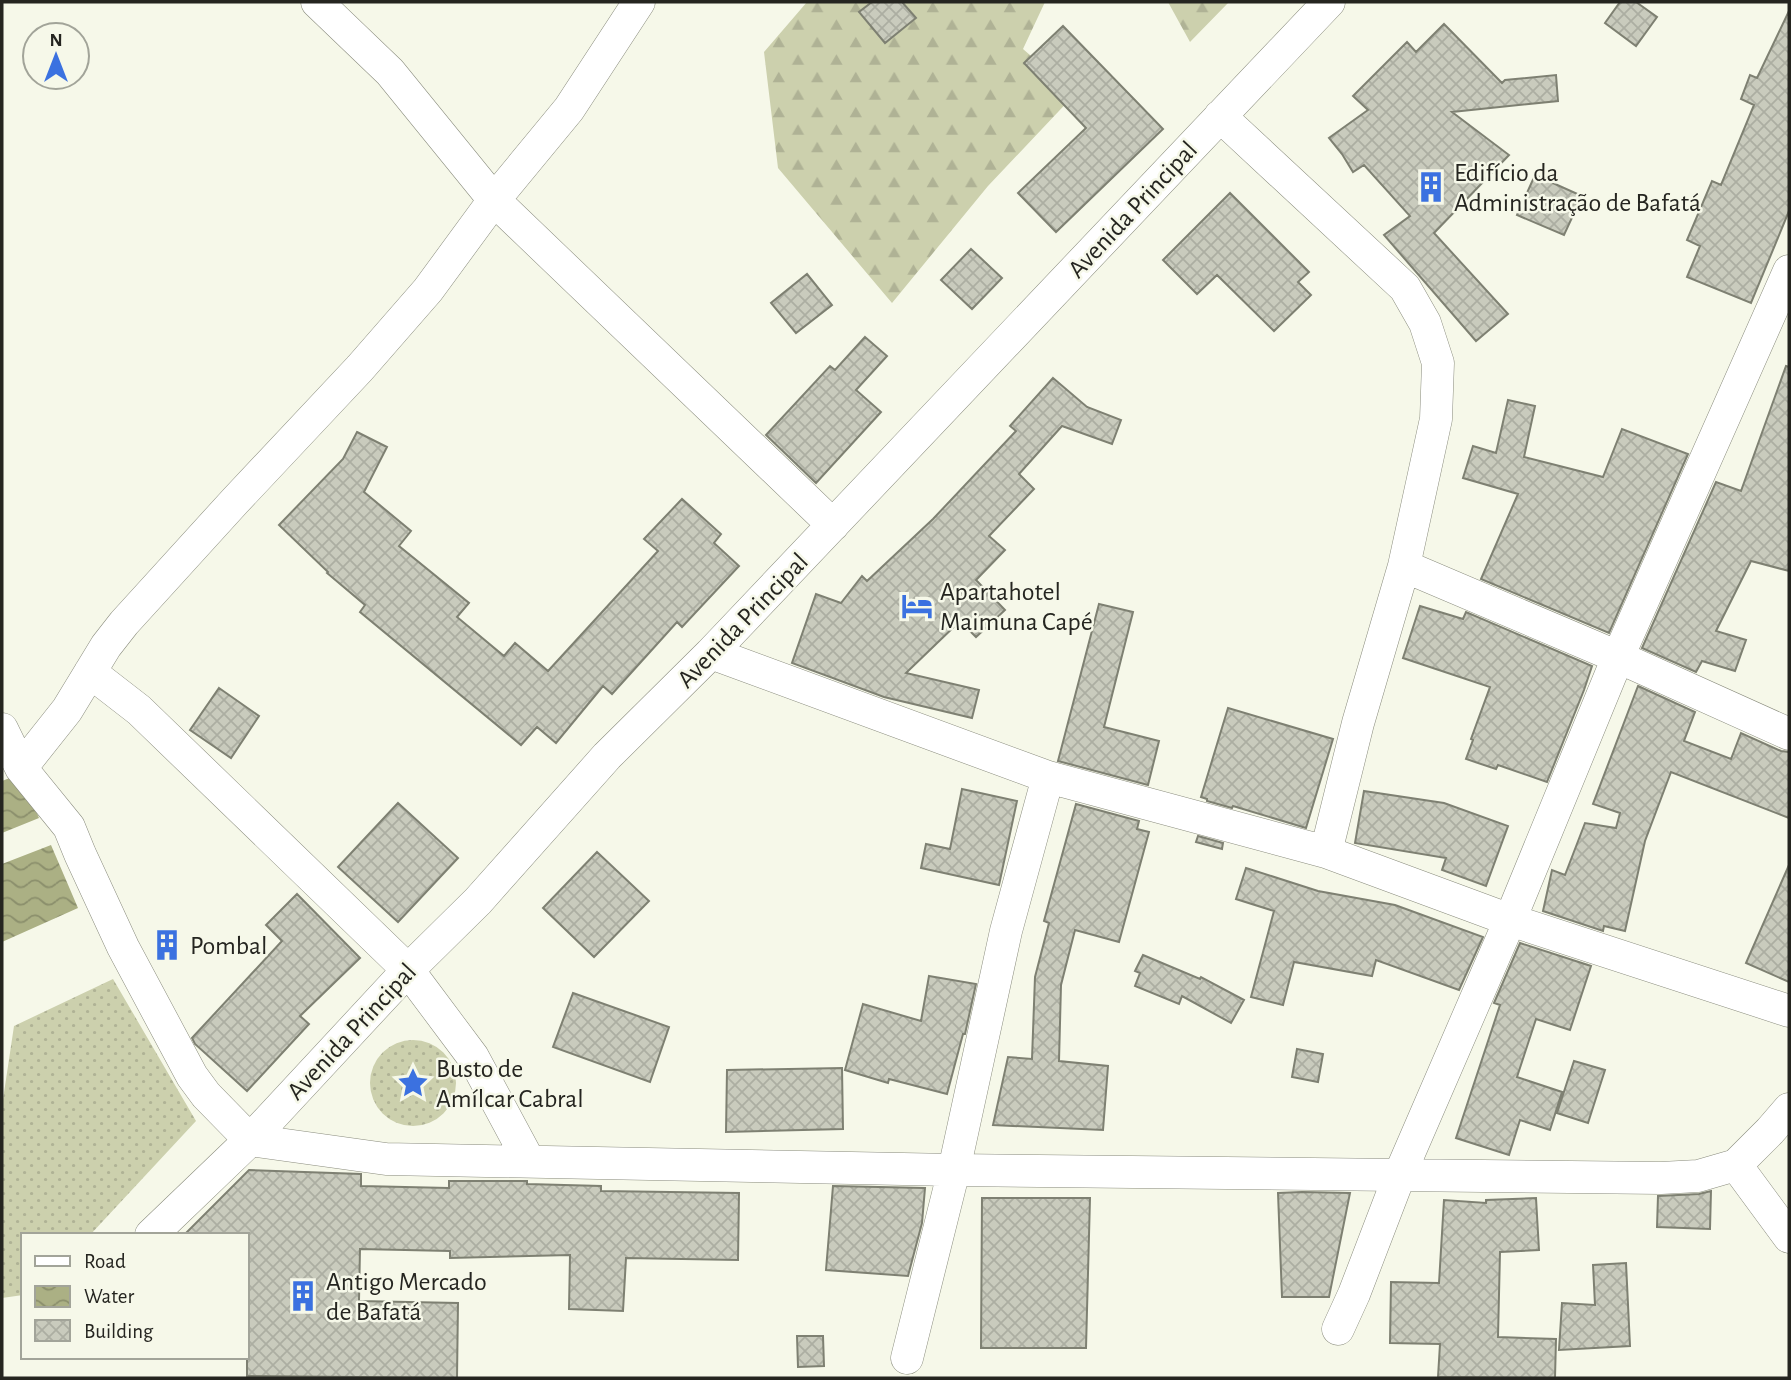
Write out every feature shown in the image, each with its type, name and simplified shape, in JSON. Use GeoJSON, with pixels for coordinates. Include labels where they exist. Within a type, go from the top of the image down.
{"type":"FeatureCollection","features":[{"type":"Feature","properties":{"kind":"street"},"geometry":{"type":"LineString","coordinates":[[317,2],[390,72],[494,200],[833,525]]}},
{"type":"Feature","properties":{"kind":"street"},"geometry":{"type":"LineString","coordinates":[[21,768],[67,710],[106,646],[124,623],[234,501],[360,368],[428,290],[494,200],[569,109],[639,2]]}},
{"type":"Feature","properties":{"kind":"street","name":"Avenida Principal"},"geometry":{"type":"LineString","coordinates":[[153,1233],[250,1140],[408,970],[478,901],[607,756],[711,653],[1329,2]]}},
{"type":"Feature","properties":{"kind":"street"},"geometry":{"type":"LineString","coordinates":[[1220,116],[1405,288],[1425,323],[1438,363],[1436,419],[1404,566],[1358,723],[1326,852]]}},
{"type":"Feature","properties":{"kind":"street"},"geometry":{"type":"LineString","coordinates":[[1338,1329],[1618,657],[1789,271]]}},
{"type":"Feature","properties":{"kind":"street"},"geometry":{"type":"LineString","coordinates":[[1404,566],[1618,657],[1789,734]]}},
{"type":"Feature","properties":{"kind":"street"},"geometry":{"type":"LineString","coordinates":[[711,653],[1048,777],[1326,852],[1510,920],[1789,1011]]}},
{"type":"Feature","properties":{"kind":"street"},"geometry":{"type":"LineString","coordinates":[[90,672],[139,710],[408,970],[473,1057],[529,1161]]}},
{"type":"Feature","properties":{"kind":"street"},"geometry":{"type":"LineString","coordinates":[[2,729],[21,768],[69,827],[123,947],[192,1076],[206,1095],[250,1140],[386,1159],[954,1170],[1661,1178],[1698,1176],[1736,1165],[1789,1109]]}},
{"type":"Feature","properties":{"kind":"street"},"geometry":{"type":"LineString","coordinates":[[907,1358],[954,1170],[1006,930],[1048,777]]}},
{"type":"Feature","properties":{"kind":"street"},"geometry":{"type":"LineString","coordinates":[[1736,1165],[1789,1237]]}},
{"type":"Feature","properties":{"kind":"green space"},"geometry":{"type":"Polygon","coordinates":[[[807,2],[1045,2],[1023,49],[1075,94],[988,186],[892,303],[778,168],[764,52],[807,2]]]}},
{"type":"Feature","properties":{"kind":"green space"},"geometry":{"type":"Polygon","coordinates":[[[1168,2],[1229,2],[1190,42],[1168,2]]]}},
{"type":"Feature","properties":{"kind":"green space"},"geometry":{"type":"Polygon","coordinates":[[[113,979],[196,1121],[92,1233],[21,1233],[21,1295],[2,1298],[2,1106],[14,1026],[113,979]]]}},
{"type":"Feature","properties":{"kind":"green space"},"geometry":{"type":"Polygon","coordinates":[[[413,1040],[430,1043],[444,1052],[453,1066],[456,1083],[453,1100],[444,1114],[430,1123],[413,1126],[396,1123],[382,1114],[373,1100],[370,1083],[373,1066],[382,1052],[396,1043],[413,1040]]]}},
{"type":"Feature","properties":{"kind":"water"},"geometry":{"type":"Polygon","coordinates":[[[20,774],[39,818],[2,833],[2,781],[20,774]]]}},
{"type":"Feature","properties":{"kind":"water"},"geometry":{"type":"Polygon","coordinates":[[[51,845],[78,908],[2,942],[2,864],[51,845]]]}},
{"type":"Feature","properties":{"kind":"building"},"geometry":{"type":"Polygon","coordinates":[[[872,2],[902,2],[916,18],[885,43],[859,12],[872,2]]]}},
{"type":"Feature","properties":{"kind":"building"},"geometry":{"type":"Polygon","coordinates":[[[1620,2],[1636,2],[1657,17],[1636,46],[1605,23],[1620,2]]]}},
{"type":"Feature","properties":{"kind":"building"},"geometry":{"type":"Polygon","coordinates":[[[1789,11],[1789,211],[1751,303],[1687,277],[1700,246],[1687,240],[1712,181],[1721,185],[1754,105],[1741,99],[1750,75],[1757,78],[1789,11]]]}},
{"type":"Feature","properties":{"kind":"building","name":"Edifício da Administração de Bafatá"},"geometry":{"type":"Polygon","coordinates":[[[1444,24],[1502,83],[1505,80],[1556,75],[1558,101],[1452,112],[1509,155],[1434,233],[1508,314],[1476,341],[1384,235],[1410,216],[1364,165],[1353,172],[1329,138],[1368,110],[1353,96],[1407,42],[1416,52],[1444,24]]]}},
{"type":"Feature","properties":{"kind":"building"},"geometry":{"type":"Polygon","coordinates":[[[1063,26],[1163,129],[1056,232],[1018,193],[1086,128],[1024,63],[1063,26]]]}},
{"type":"Feature","properties":{"kind":"building"},"geometry":{"type":"Polygon","coordinates":[[[1535,175],[1582,196],[1564,235],[1517,215],[1535,175]]]}},
{"type":"Feature","properties":{"kind":"building"},"geometry":{"type":"Polygon","coordinates":[[[1230,193],[1309,272],[1298,282],[1311,295],[1274,331],[1217,275],[1197,294],[1163,260],[1230,193]]]}},
{"type":"Feature","properties":{"kind":"building"},"geometry":{"type":"Polygon","coordinates":[[[971,249],[1002,278],[972,309],[941,280],[971,249]]]}},
{"type":"Feature","properties":{"kind":"building"},"geometry":{"type":"Polygon","coordinates":[[[807,274],[832,305],[796,333],[771,303],[807,274]]]}},
{"type":"Feature","properties":{"kind":"building"},"geometry":{"type":"Polygon","coordinates":[[[865,337],[887,356],[856,390],[881,412],[816,483],[766,435],[830,366],[835,370],[865,337]]]}},
{"type":"Feature","properties":{"kind":"building"},"geometry":{"type":"Polygon","coordinates":[[[1786,366],[1789,367],[1789,571],[1751,561],[1716,631],[1746,640],[1735,671],[1702,661],[1696,672],[1642,648],[1716,482],[1741,491],[1786,366]]]}},
{"type":"Feature","properties":{"kind":"building"},"geometry":{"type":"Polygon","coordinates":[[[1053,378],[1087,407],[1121,420],[1112,444],[1062,426],[1019,474],[1034,489],[989,536],[1005,550],[976,580],[1005,610],[976,637],[960,621],[906,673],[979,690],[972,718],[884,697],[792,663],[816,594],[841,603],[862,576],[867,581],[933,519],[1016,431],[1010,426],[1053,378]]]}},
{"type":"Feature","properties":{"kind":"building"},"geometry":{"type":"Polygon","coordinates":[[[1508,400],[1535,406],[1524,457],[1603,477],[1622,429],[1688,454],[1609,633],[1481,579],[1518,494],[1463,478],[1473,446],[1496,453],[1508,400]]]}},
{"type":"Feature","properties":{"kind":"building"},"geometry":{"type":"Polygon","coordinates":[[[357,432],[387,447],[364,492],[411,531],[399,546],[469,603],[457,617],[504,656],[515,643],[548,671],[658,551],[644,539],[682,499],[721,534],[714,543],[739,566],[682,627],[677,622],[612,694],[603,686],[556,743],[537,727],[521,745],[360,612],[365,605],[327,573],[279,525],[343,459],[357,432]]]}},
{"type":"Feature","properties":{"kind":"building"},"geometry":{"type":"Polygon","coordinates":[[[1099,604],[1133,612],[1104,727],[1159,741],[1148,785],[1058,761],[1099,604]]]}},
{"type":"Feature","properties":{"kind":"building"},"geometry":{"type":"Polygon","coordinates":[[[1420,606],[1463,619],[1466,612],[1592,666],[1547,782],[1498,765],[1496,769],[1466,759],[1490,687],[1403,658],[1420,606]]]}},
{"type":"Feature","properties":{"kind":"building"},"geometry":{"type":"Polygon","coordinates":[[[1638,686],[1695,712],[1684,741],[1731,759],[1741,733],[1789,752],[1789,818],[1671,772],[1645,841],[1625,931],[1604,926],[1603,931],[1543,911],[1552,870],[1565,875],[1585,823],[1616,828],[1620,813],[1593,804],[1638,686]]]}},
{"type":"Feature","properties":{"kind":"building"},"geometry":{"type":"Polygon","coordinates":[[[219,688],[259,716],[231,758],[190,730],[219,688]]]}},
{"type":"Feature","properties":{"kind":"building"},"geometry":{"type":"Polygon","coordinates":[[[1228,708],[1333,739],[1306,828],[1207,801],[1201,797],[1228,708]]]}},
{"type":"Feature","properties":{"kind":"building"},"geometry":{"type":"Polygon","coordinates":[[[962,789],[1017,801],[999,885],[921,868],[926,844],[950,849],[962,789]]]}},
{"type":"Feature","properties":{"kind":"building"},"geometry":{"type":"Polygon","coordinates":[[[1364,791],[1444,803],[1508,826],[1486,886],[1442,870],[1446,858],[1355,843],[1364,791]]]}},
{"type":"Feature","properties":{"kind":"building"},"geometry":{"type":"Polygon","coordinates":[[[398,803],[458,858],[398,922],[338,867],[398,803]]]}},
{"type":"Feature","properties":{"kind":"building"},"geometry":{"type":"Polygon","coordinates":[[[1076,804],[1139,821],[1137,829],[1149,832],[1119,942],[1075,930],[1061,985],[1059,1061],[1108,1066],[1103,1130],[993,1125],[1008,1057],[1032,1059],[1035,977],[1049,923],[1044,921],[1076,804]]]}},
{"type":"Feature","properties":{"kind":"building"},"geometry":{"type":"Polygon","coordinates":[[[1198,836],[1223,843],[1222,849],[1196,842],[1198,836]]]}},
{"type":"Feature","properties":{"kind":"building"},"geometry":{"type":"Polygon","coordinates":[[[597,852],[649,901],[594,957],[543,908],[597,852]]]}},
{"type":"Feature","properties":{"kind":"building"},"geometry":{"type":"Polygon","coordinates":[[[1789,865],[1789,982],[1746,963],[1789,865]]]}},
{"type":"Feature","properties":{"kind":"building"},"geometry":{"type":"Polygon","coordinates":[[[1246,868],[1318,891],[1395,905],[1483,937],[1459,990],[1376,960],[1372,976],[1294,962],[1283,1005],[1251,997],[1274,911],[1236,899],[1246,868]]]}},
{"type":"Feature","properties":{"kind":"building"},"geometry":{"type":"Polygon","coordinates":[[[297,894],[360,958],[300,1016],[309,1024],[247,1091],[195,1044],[192,1038],[282,941],[266,925],[297,894]]]}},
{"type":"Feature","properties":{"kind":"building"},"geometry":{"type":"Polygon","coordinates":[[[1520,943],[1591,966],[1570,1030],[1536,1019],[1517,1077],[1562,1092],[1550,1130],[1520,1120],[1509,1155],[1456,1138],[1500,1005],[1494,1003],[1520,943]]]}},
{"type":"Feature","properties":{"kind":"building"},"geometry":{"type":"Polygon","coordinates":[[[1143,955],[1200,979],[1201,977],[1244,1000],[1231,1023],[1182,996],[1179,1004],[1135,986],[1140,973],[1135,971],[1143,955]]]}},
{"type":"Feature","properties":{"kind":"building"},"geometry":{"type":"Polygon","coordinates":[[[929,976],[976,984],[965,1034],[947,1094],[889,1079],[888,1083],[845,1070],[863,1004],[921,1021],[929,976]]]}},
{"type":"Feature","properties":{"kind":"building"},"geometry":{"type":"Polygon","coordinates":[[[573,993],[669,1027],[650,1082],[553,1047],[573,993]]]}},
{"type":"Feature","properties":{"kind":"building"},"geometry":{"type":"Polygon","coordinates":[[[1297,1049],[1323,1054],[1318,1082],[1292,1077],[1297,1049]]]}},
{"type":"Feature","properties":{"kind":"building"},"geometry":{"type":"Polygon","coordinates":[[[1574,1061],[1605,1070],[1588,1123],[1557,1113],[1574,1061]]]}},
{"type":"Feature","properties":{"kind":"building"},"geometry":{"type":"Polygon","coordinates":[[[842,1068],[843,1129],[726,1132],[727,1070],[842,1068]]]}},
{"type":"Feature","properties":{"kind":"building"},"geometry":{"type":"Polygon","coordinates":[[[249,1170],[361,1174],[361,1186],[449,1188],[449,1181],[527,1181],[527,1184],[601,1186],[601,1191],[739,1193],[738,1260],[626,1258],[623,1311],[569,1309],[570,1255],[450,1258],[450,1251],[360,1249],[359,1301],[458,1303],[457,1378],[247,1376],[248,1233],[186,1233],[249,1170]]]}},
{"type":"Feature","properties":{"kind":"building"},"geometry":{"type":"Polygon","coordinates":[[[833,1186],[925,1188],[922,1223],[908,1276],[826,1270],[833,1186]]]}},
{"type":"Feature","properties":{"kind":"building"},"geometry":{"type":"Polygon","coordinates":[[[1711,1191],[1710,1229],[1657,1227],[1658,1196],[1711,1191]]]}},
{"type":"Feature","properties":{"kind":"building"},"geometry":{"type":"Polygon","coordinates":[[[1278,1193],[1350,1193],[1329,1297],[1282,1297],[1278,1193]]]}},
{"type":"Feature","properties":{"kind":"building"},"geometry":{"type":"Polygon","coordinates":[[[982,1198],[1090,1198],[1086,1348],[981,1348],[982,1198]]]}},
{"type":"Feature","properties":{"kind":"building"},"geometry":{"type":"Polygon","coordinates":[[[1536,1198],[1539,1250],[1500,1252],[1498,1337],[1556,1339],[1555,1378],[1438,1377],[1440,1344],[1390,1343],[1391,1282],[1439,1283],[1444,1200],[1486,1203],[1486,1200],[1536,1198]]]}},
{"type":"Feature","properties":{"kind":"building"},"geometry":{"type":"Polygon","coordinates":[[[1626,1263],[1630,1346],[1559,1350],[1562,1303],[1595,1305],[1593,1265],[1626,1263]]]}},
{"type":"Feature","properties":{"kind":"building"},"geometry":{"type":"Polygon","coordinates":[[[797,1336],[823,1336],[824,1366],[798,1367],[797,1336]]]}},
{"type":"Feature","properties":{"kind":"place","name":"Edifício da Administração de Bafatá"},"geometry":{"type":"Point","coordinates":[1431,187]}},
{"type":"Feature","properties":{"kind":"place","name":"Apartahotel Maimuna Capé"},"geometry":{"type":"Point","coordinates":[917,606]}},
{"type":"Feature","properties":{"kind":"place","name":"Pombal"},"geometry":{"type":"Point","coordinates":[167,945]}},
{"type":"Feature","properties":{"kind":"place","name":"Busto de Amílcar Cabral"},"geometry":{"type":"Point","coordinates":[413,1083]}},
{"type":"Feature","properties":{"kind":"place","name":"Antigo Mercado de Bafatá"},"geometry":{"type":"Point","coordinates":[303,1296]}}]}
